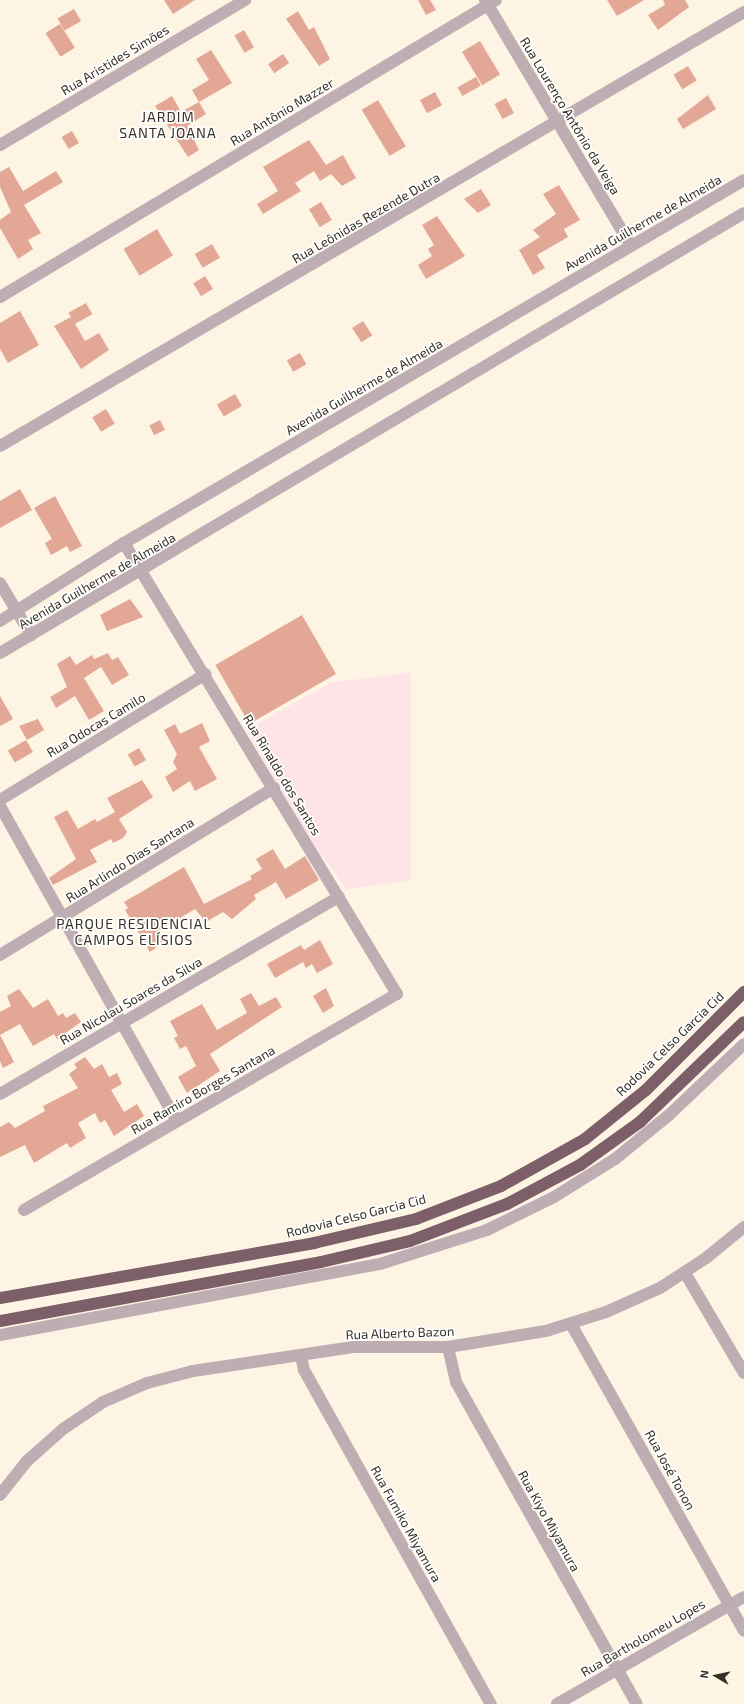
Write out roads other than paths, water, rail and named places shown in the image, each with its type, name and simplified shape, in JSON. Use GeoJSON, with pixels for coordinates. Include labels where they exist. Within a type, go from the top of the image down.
{"type":"FeatureCollection","features":[{"type":"Feature","properties":{"kind":"highway","name":"Rodovia Celso Garcia Cid"},"geometry":{"type":"LineString","coordinates":[[0,1298],[314,1243],[416,1219],[501,1186],[584,1139],[622,1109],[744,992]]}},
{"type":"Feature","properties":{"kind":"highway"},"geometry":{"type":"LineString","coordinates":[[0,1320],[321,1262],[410,1241],[507,1204],[580,1165],[640,1122],[744,1022]]}},
{"type":"Feature","properties":{"kind":"street","name":"Rua Aristides Simões"},"geometry":{"type":"LineString","coordinates":[[0,145],[245,0]]}},
{"type":"Feature","properties":{"kind":"street","name":"Rua Lourenço Antônio da Veiga"},"geometry":{"type":"LineString","coordinates":[[490,1],[558,123],[631,246]]}},
{"type":"Feature","properties":{"kind":"street","name":"Rua Antônio Mazzer"},"geometry":{"type":"LineString","coordinates":[[0,297],[490,1]]}},
{"type":"Feature","properties":{"kind":"street","name":"Rua Leônidas Rezende Dutra"},"geometry":{"type":"LineString","coordinates":[[0,446],[558,123],[744,12]]}},
{"type":"Feature","properties":{"kind":"street","name":"Avenida Guilherme de Almeida"},"geometry":{"type":"LineString","coordinates":[[0,621],[17,612],[124,543],[744,180]]}},
{"type":"Feature","properties":{"kind":"street","name":"Avenida Guilherme de Almeida"},"geometry":{"type":"LineString","coordinates":[[0,654],[744,213]]}},
{"type":"Feature","properties":{"kind":"street","name":"Rua Rinaldo dos Santos"},"geometry":{"type":"LineString","coordinates":[[124,543],[206,674],[397,994]]}},
{"type":"Feature","properties":{"kind":"street"},"geometry":{"type":"LineString","coordinates":[[0,583],[31,636]]}},
{"type":"Feature","properties":{"kind":"street","name":"Rua Odocas Camilo"},"geometry":{"type":"LineString","coordinates":[[0,800],[206,674]]}},
{"type":"Feature","properties":{"kind":"street","name":"Rua Arlindo Dias Santana"},"geometry":{"type":"LineString","coordinates":[[0,955],[274,788]]}},
{"type":"Feature","properties":{"kind":"street"},"geometry":{"type":"LineString","coordinates":[[0,806],[178,1121]]}},
{"type":"Feature","properties":{"kind":"street","name":"Rua Nicolau Soares da Silva"},"geometry":{"type":"LineString","coordinates":[[0,1094],[339,897]]}},
{"type":"Feature","properties":{"kind":"street","name":"Rua Ramiro Borges Santana"},"geometry":{"type":"LineString","coordinates":[[24,1210],[397,994]]}},
{"type":"Feature","properties":{"kind":"street"},"geometry":{"type":"LineString","coordinates":[[0,1335],[380,1264],[486,1230],[554,1197],[615,1159],[670,1115],[744,1044]]}},
{"type":"Feature","properties":{"kind":"street","name":"Rua Alberto Bazon"},"geometry":{"type":"LineString","coordinates":[[0,1495],[28,1461],[63,1428],[125,1392],[194,1371],[353,1347],[448,1347],[514,1338],[571,1324],[633,1301],[685,1273],[744,1227]]}},
{"type":"Feature","properties":{"kind":"street"},"geometry":{"type":"LineString","coordinates":[[685,1273],[744,1373]]}},
{"type":"Feature","properties":{"kind":"street","name":"Rua José Tonon"},"geometry":{"type":"LineString","coordinates":[[571,1324],[744,1631]]}},
{"type":"Feature","properties":{"kind":"street","name":"Rua Kiyo Miyamura"},"geometry":{"type":"LineString","coordinates":[[448,1347],[456,1382],[637,1704]]}},
{"type":"Feature","properties":{"kind":"street","name":"Rua Fumiko Miyamura"},"geometry":{"type":"LineString","coordinates":[[301,1355],[304,1370],[491,1704]]}},
{"type":"Feature","properties":{"kind":"street","name":"Rua Bartholomeu Lopes"},"geometry":{"type":"LineString","coordinates":[[557,1704],[616,1668],[744,1597]]}},
{"type":"Feature","properties":{"kind":"district","name":"JARDIM SANTA JOANA"},"geometry":{"type":"Point","coordinates":[168,126]}},
{"type":"Feature","properties":{"kind":"district","name":"PARQUE RESIDENCIAL CAMPOS ELÍSIOS"},"geometry":{"type":"Point","coordinates":[134,932]}}]}
